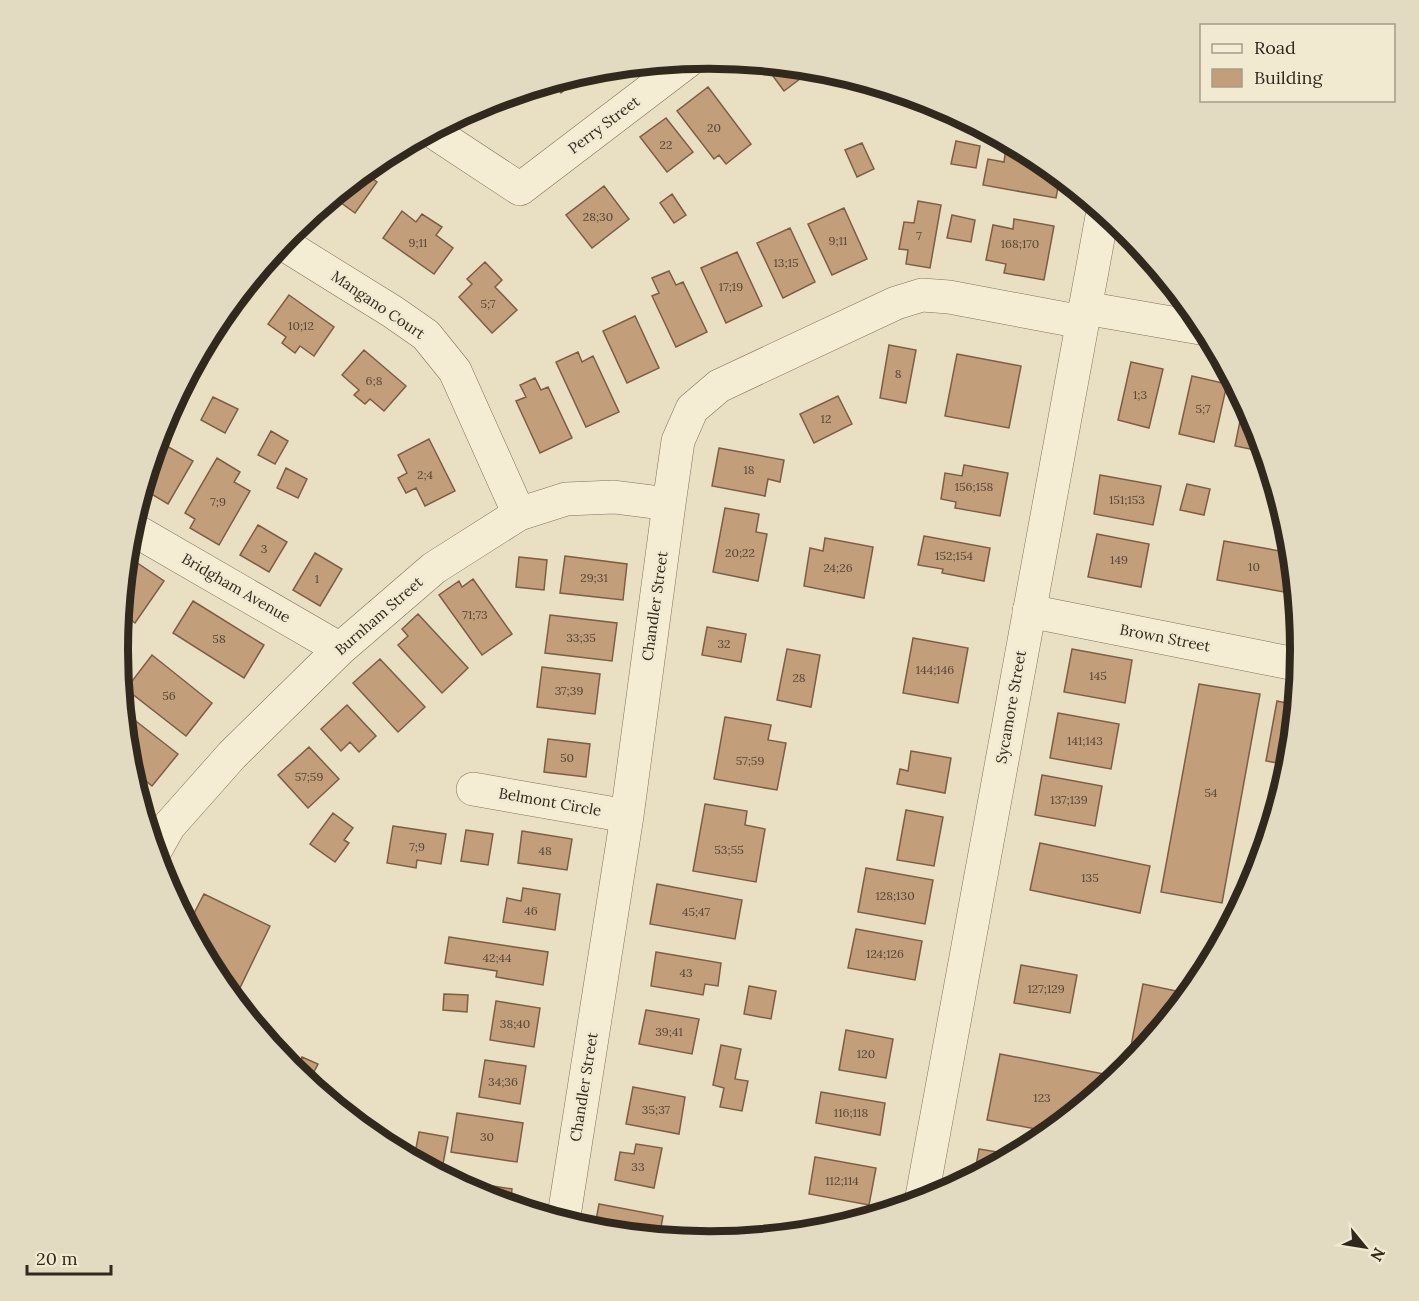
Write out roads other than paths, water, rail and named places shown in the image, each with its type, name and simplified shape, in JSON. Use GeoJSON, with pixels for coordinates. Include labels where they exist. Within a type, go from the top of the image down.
{"type":"FeatureCollection","features":[{"type":"Feature","properties":{"kind":"street","name":"Perry Street"},"geometry":{"type":"LineString","coordinates":[[439,136],[520,189],[671,70]]}},
{"type":"Feature","properties":{"kind":"street","name":"Sycamore Street"},"geometry":{"type":"LineString","coordinates":[[923,1191],[1101,221]]}},
{"type":"Feature","properties":{"kind":"street","name":"Mangano Court"},"geometry":{"type":"LineString","coordinates":[[290,248],[426,335],[455,371],[519,514]]}},
{"type":"Feature","properties":{"kind":"street","name":"Chandler Street"},"geometry":{"type":"LineString","coordinates":[[564,1213],[627,816],[678,441],[692,409],[719,386],[896,303],[922,295],[1193,328]]}},
{"type":"Feature","properties":{"kind":"street","name":"Burnham Street"},"geometry":{"type":"LineString","coordinates":[[161,841],[169,826],[232,755],[340,648],[434,568],[519,514],[566,499],[614,497],[669,504]]}},
{"type":"Feature","properties":{"kind":"street","name":"Bridgham Avenue"},"geometry":{"type":"LineString","coordinates":[[140,533],[340,648]]}},
{"type":"Feature","properties":{"kind":"street","name":"Brown Street"},"geometry":{"type":"LineString","coordinates":[[1029,611],[1291,663]]}},
{"type":"Feature","properties":{"kind":"street","name":"Belmont Circle"},"geometry":{"type":"LineString","coordinates":[[473,789],[627,816]]}}]}
